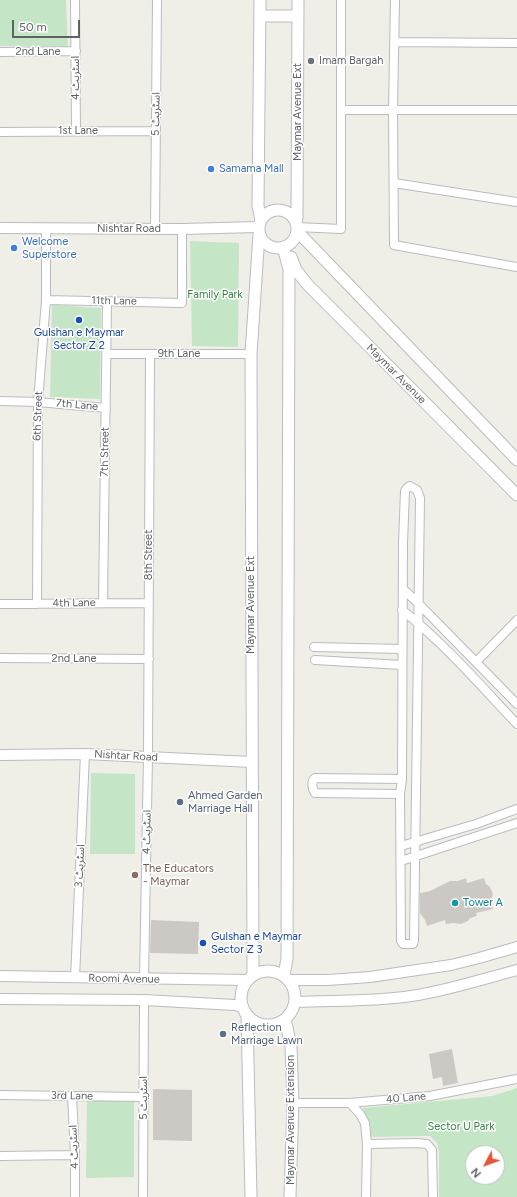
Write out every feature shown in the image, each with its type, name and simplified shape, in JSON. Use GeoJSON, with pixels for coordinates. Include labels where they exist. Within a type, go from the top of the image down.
{"type":"FeatureCollection","features":[{"type":"Feature","properties":{"kind":"main road","name":"Maymar Avenue Ext"},"geometry":{"type":"LineString","coordinates":[[250,978],[252,762],[251,354],[259,227],[260,0]]}},
{"type":"Feature","properties":{"kind":"main road","name":"Maymar Avenue Ext"},"geometry":{"type":"LineString","coordinates":[[296,227],[298,0]]}},
{"type":"Feature","properties":{"kind":"main road"},"geometry":{"type":"LineString","coordinates":[[260,16],[298,16]]}},
{"type":"Feature","properties":{"kind":"main road"},"geometry":{"type":"LineString","coordinates":[[296,227],[294,238],[285,246],[276,248],[269,246],[263,241],[259,227],[265,214],[272,210],[286,212],[292,217],[296,227],[517,460]]}},
{"type":"Feature","properties":{"kind":"main road"},"geometry":{"type":"LineString","coordinates":[[285,246],[289,269],[286,978]]}},
{"type":"Feature","properties":{"kind":"main road","name":"Maymar Avenue"},"geometry":{"type":"LineString","coordinates":[[285,246],[296,270],[307,284],[517,495]]}},
{"type":"Feature","properties":{"kind":"main road"},"geometry":{"type":"LineString","coordinates":[[244,1011],[255,1022],[265,1025],[276,1024],[286,1019],[292,1011],[295,1002],[294,990],[286,978],[274,971],[263,971],[250,978],[242,988],[241,997],[244,1011],[251,1197]]}},
{"type":"Feature","properties":{"kind":"main road","name":"Maymar Avenue Extension"},"geometry":{"type":"LineString","coordinates":[[286,1019],[291,1046],[293,1103],[290,1197]]}},
{"type":"Feature","properties":{"kind":"street","name":"اسٹریٹ 4"},"geometry":{"type":"LineString","coordinates":[[75,0],[76,131]]}},
{"type":"Feature","properties":{"kind":"street","name":"اسٹریٹ 5"},"geometry":{"type":"LineString","coordinates":[[155,229],[157,0]]}},
{"type":"Feature","properties":{"kind":"street"},"geometry":{"type":"LineString","coordinates":[[296,227],[341,229],[341,0]]}},
{"type":"Feature","properties":{"kind":"street"},"geometry":{"type":"LineString","coordinates":[[395,0],[393,110],[394,244],[517,267]]}},
{"type":"Feature","properties":{"kind":"street"},"geometry":{"type":"LineString","coordinates":[[394,42],[517,43]]}},
{"type":"Feature","properties":{"kind":"street","name":"2nd Lane"},"geometry":{"type":"LineString","coordinates":[[0,52],[76,52]]}},
{"type":"Feature","properties":{"kind":"street"},"geometry":{"type":"LineString","coordinates":[[341,110],[517,110]]}},
{"type":"Feature","properties":{"kind":"street","name":"1st Lane"},"geometry":{"type":"LineString","coordinates":[[0,132],[156,131]]}},
{"type":"Feature","properties":{"kind":"street"},"geometry":{"type":"LineString","coordinates":[[394,182],[517,202]]}},
{"type":"Feature","properties":{"kind":"street","name":"Nishtar Road"},"geometry":{"type":"LineString","coordinates":[[0,228],[182,229],[259,227]]}},
{"type":"Feature","properties":{"kind":"street","name":"6th Street"},"geometry":{"type":"LineString","coordinates":[[37,604],[38,402],[46,300],[46,228]]}},
{"type":"Feature","properties":{"kind":"street","name":"11th Lane"},"geometry":{"type":"LineString","coordinates":[[46,300],[182,303],[182,229]]}},
{"type":"Feature","properties":{"kind":"street","name":"7th Street"},"geometry":{"type":"LineString","coordinates":[[103,603],[107,301]]}},
{"type":"Feature","properties":{"kind":"street","name":"9th Lane"},"geometry":{"type":"LineString","coordinates":[[107,354],[251,354]]}},
{"type":"Feature","properties":{"kind":"street","name":"8th Street"},"geometry":{"type":"LineString","coordinates":[[148,757],[150,354]]}},
{"type":"Feature","properties":{"kind":"street","name":"7th Lane"},"geometry":{"type":"LineString","coordinates":[[0,401],[38,402],[106,408]]}},
{"type":"Feature","properties":{"kind":"street"},"geometry":{"type":"LineString","coordinates":[[410,486],[417,490],[420,498],[416,856],[414,941],[413,944],[410,945],[403,944],[401,941],[400,794],[402,779],[403,589],[405,491],[410,486]]}},
{"type":"Feature","properties":{"kind":"street"},"geometry":{"type":"LineString","coordinates":[[403,589],[418,602],[517,704]]}},
{"type":"Feature","properties":{"kind":"street","name":"4th Lane"},"geometry":{"type":"LineString","coordinates":[[0,604],[149,603]]}},
{"type":"Feature","properties":{"kind":"street"},"geometry":{"type":"LineString","coordinates":[[402,610],[418,622],[517,724]]}},
{"type":"Feature","properties":{"kind":"street"},"geometry":{"type":"LineString","coordinates":[[476,662],[517,620]]}},
{"type":"Feature","properties":{"kind":"street"},"geometry":{"type":"LineString","coordinates":[[314,647],[402,649]]}},
{"type":"Feature","properties":{"kind":"street","name":"2nd Lane"},"geometry":{"type":"LineString","coordinates":[[0,658],[149,659]]}},
{"type":"Feature","properties":{"kind":"street"},"geometry":{"type":"LineString","coordinates":[[314,660],[402,665]]}},
{"type":"Feature","properties":{"kind":"street","name":"Nishtar Road"},"geometry":{"type":"LineString","coordinates":[[0,755],[85,754],[252,762]]}},
{"type":"Feature","properties":{"kind":"street","name":"اسٹریٹ 3"},"geometry":{"type":"LineString","coordinates":[[75,978],[85,754]]}},
{"type":"Feature","properties":{"kind":"street","name":"اسٹریٹ 4"},"geometry":{"type":"LineString","coordinates":[[144,979],[148,757]]}},
{"type":"Feature","properties":{"kind":"street"},"geometry":{"type":"LineString","coordinates":[[400,794],[315,793],[312,782],[315,778],[402,779]]}},
{"type":"Feature","properties":{"kind":"street"},"geometry":{"type":"LineString","coordinates":[[401,846],[476,824],[517,809]]}},
{"type":"Feature","properties":{"kind":"street"},"geometry":{"type":"LineString","coordinates":[[401,861],[517,823]]}},
{"type":"Feature","properties":{"kind":"street"},"geometry":{"type":"LineString","coordinates":[[286,978],[328,980],[370,977],[451,965],[517,947]]}},
{"type":"Feature","properties":{"kind":"street"},"geometry":{"type":"LineString","coordinates":[[295,1002],[356,1001],[411,996],[454,987],[517,970]]}},
{"type":"Feature","properties":{"kind":"street","name":"Roomi Avenue"},"geometry":{"type":"LineString","coordinates":[[0,976],[144,979],[250,978]]}},
{"type":"Feature","properties":{"kind":"street","name":"Roomi Avenue"},"geometry":{"type":"LineString","coordinates":[[0,999],[144,1000],[236,1005],[244,1011]]}},
{"type":"Feature","properties":{"kind":"street","name":"اسٹریٹ 5"},"geometry":{"type":"LineString","coordinates":[[143,1197],[144,1000]]}},
{"type":"Feature","properties":{"kind":"street","name":"40 Lane"},"geometry":{"type":"LineString","coordinates":[[293,1103],[350,1103],[430,1096],[517,1079]]}},
{"type":"Feature","properties":{"kind":"street","name":"3rd Lane"},"geometry":{"type":"LineString","coordinates":[[0,1095],[144,1097]]}},
{"type":"Feature","properties":{"kind":"street","name":"اسٹریٹ 4"},"geometry":{"type":"LineString","coordinates":[[72,1096],[75,1155],[75,1197]]}},
{"type":"Feature","properties":{"kind":"street"},"geometry":{"type":"LineString","coordinates":[[350,1103],[360,1114],[365,1123],[367,1144],[366,1197]]}},
{"type":"Feature","properties":{"kind":"street"},"geometry":{"type":"LineString","coordinates":[[367,1144],[428,1144],[432,1150],[433,1197]]}},
{"type":"Feature","properties":{"kind":"street"},"geometry":{"type":"LineString","coordinates":[[0,1156],[75,1155]]}},
{"type":"Feature","properties":{"kind":"green space"},"geometry":{"type":"Polygon","coordinates":[[[0,0],[66,0],[68,46],[0,46],[0,0]]]}},
{"type":"Feature","properties":{"kind":"green space","name":"Family Park"},"geometry":{"type":"Polygon","coordinates":[[[190,241],[239,243],[238,347],[192,346],[190,241]]]}},
{"type":"Feature","properties":{"kind":"green space"},"geometry":{"type":"Polygon","coordinates":[[[52,305],[101,308],[100,399],[50,397],[52,305]]]}},
{"type":"Feature","properties":{"kind":"green space"},"geometry":{"type":"Polygon","coordinates":[[[91,773],[135,774],[135,854],[90,854],[91,773]]]}},
{"type":"Feature","properties":{"kind":"green space","name":"Sector U Park"},"geometry":{"type":"Polygon","coordinates":[[[517,1088],[517,1197],[439,1197],[439,1152],[437,1143],[430,1136],[372,1137],[363,1108],[492,1096],[517,1088]]]}},
{"type":"Feature","properties":{"kind":"green space"},"geometry":{"type":"Polygon","coordinates":[[[134,1098],[134,1177],[86,1178],[87,1099],[134,1098]]]}},
{"type":"Feature","properties":{"kind":"building","name":"Tower A"},"geometry":{"type":"Polygon","coordinates":[[[466,878],[467,883],[484,878],[493,894],[491,901],[493,909],[476,913],[477,916],[470,918],[468,921],[461,924],[446,924],[445,920],[427,926],[420,913],[420,893],[430,891],[450,881],[458,881],[466,878]]]}},
{"type":"Feature","properties":{"kind":"building"},"geometry":{"type":"Polygon","coordinates":[[[151,920],[199,922],[198,954],[150,953],[151,920]]]}},
{"type":"Feature","properties":{"kind":"building"},"geometry":{"type":"Polygon","coordinates":[[[452,1049],[458,1083],[443,1086],[442,1077],[433,1079],[429,1054],[452,1049]]]}},
{"type":"Feature","properties":{"kind":"building"},"geometry":{"type":"Polygon","coordinates":[[[153,1089],[192,1090],[192,1141],[153,1140],[153,1089]]]}},
{"type":"Feature","properties":{"kind":"place","name":"Imam Bargah"},"geometry":{"type":"Point","coordinates":[311,61]}},
{"type":"Feature","properties":{"kind":"place","name":"Samama Mall"},"geometry":{"type":"Point","coordinates":[211,169]}},
{"type":"Feature","properties":{"kind":"place","name":"Welcome Superstore"},"geometry":{"type":"Point","coordinates":[14,248]}},
{"type":"Feature","properties":{"kind":"place","name":"Gulshan e Maymar Sector Z 2"},"geometry":{"type":"Point","coordinates":[79,320]}},
{"type":"Feature","properties":{"kind":"place","name":"Ahmed Garden Marriage Hall"},"geometry":{"type":"Point","coordinates":[180,802]}},
{"type":"Feature","properties":{"kind":"place","name":"The Educators - Maymar"},"geometry":{"type":"Point","coordinates":[135,875]}},
{"type":"Feature","properties":{"kind":"place","name":"Tower A"},"geometry":{"type":"Point","coordinates":[455,903]}},
{"type":"Feature","properties":{"kind":"place","name":"Gulshan e Maymar Sector Z 3"},"geometry":{"type":"Point","coordinates":[203,943]}},
{"type":"Feature","properties":{"kind":"place","name":"Reflection Marriage Lawn"},"geometry":{"type":"Point","coordinates":[223,1034]}}]}
